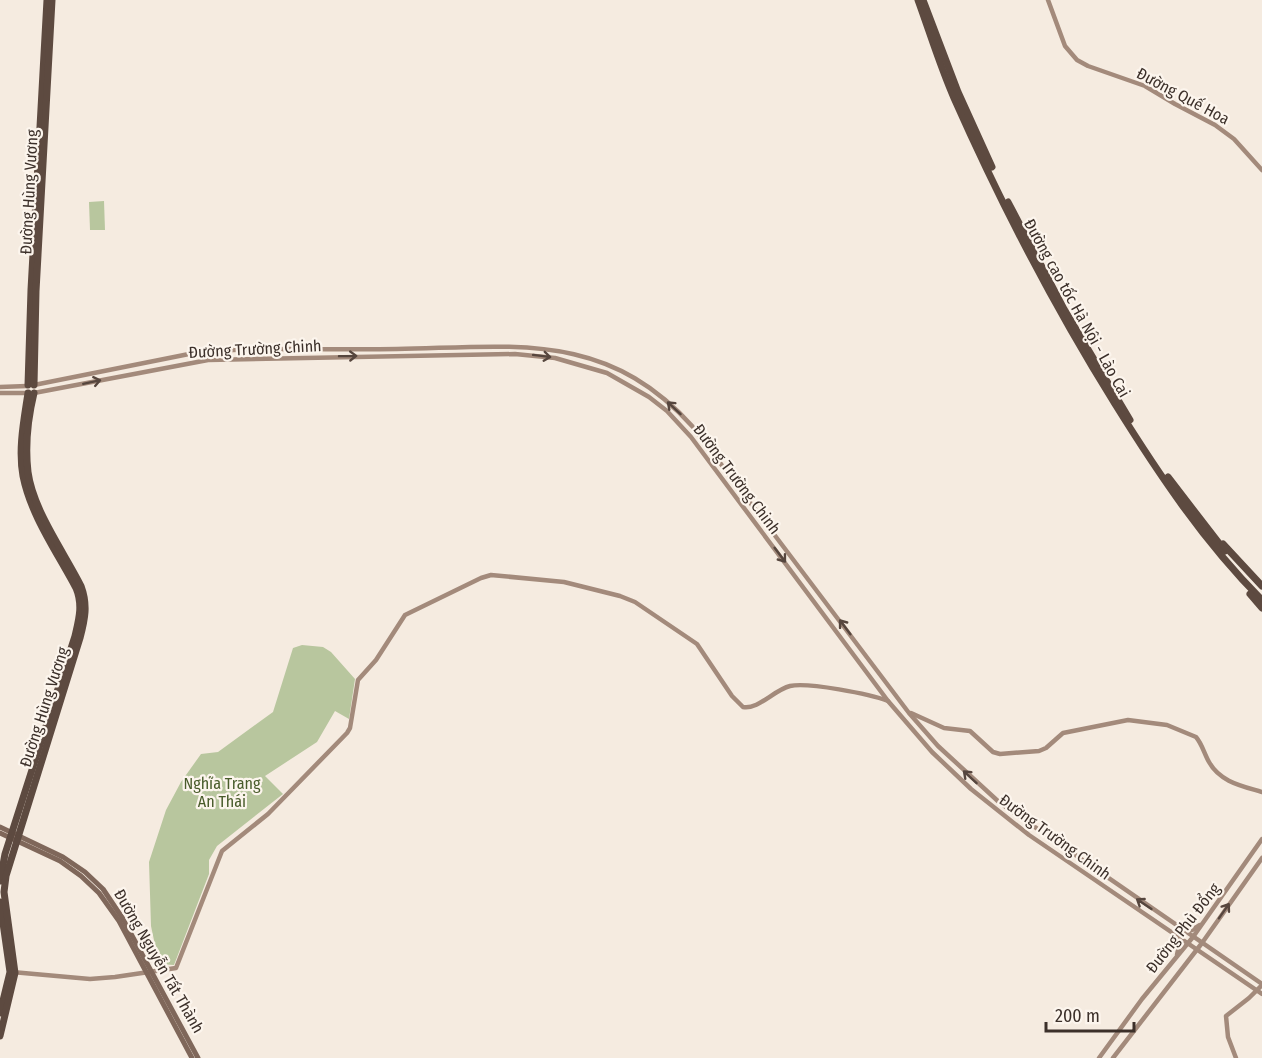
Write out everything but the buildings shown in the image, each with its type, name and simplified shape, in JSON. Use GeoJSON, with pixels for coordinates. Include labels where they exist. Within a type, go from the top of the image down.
{"type":"FeatureCollection","features":[{"type":"Feature","properties":{"kind":"highway","name":"Đường Hùng Vương"},"geometry":{"type":"LineString","coordinates":[[31,389],[30,301],[47,0]]}},
{"type":"Feature","properties":{"kind":"highway","name":"Đường Hùng Vương"},"geometry":{"type":"LineString","coordinates":[[0,881],[80,638],[86,611],[81,586],[42,512],[28,474],[28,428],[52,0]]}},
{"type":"Feature","properties":{"kind":"highway","name":"Đường cao tốc Hà Nội - Lào Cai"},"geometry":{"type":"LineString","coordinates":[[918,0],[953,96],[1041,278],[1137,440],[1188,513],[1262,600]]}},
{"type":"Feature","properties":{"kind":"highway","name":"Đường cao tốc Hà Nội - Lào Cai"},"geometry":{"type":"LineString","coordinates":[[923,0],[958,92],[1044,274],[1141,437],[1197,517],[1262,594]]}},
{"type":"Feature","properties":{"kind":"highway"},"geometry":{"type":"LineString","coordinates":[[1197,517],[1262,586]]}},
{"type":"Feature","properties":{"kind":"highway"},"geometry":{"type":"LineString","coordinates":[[1214,546],[1236,578],[1262,608]]}},
{"type":"Feature","properties":{"kind":"highway","name":"Đường Hùng Vương"},"geometry":{"type":"LineString","coordinates":[[0,1036],[12,972],[4,892],[14,837]]}},
{"type":"Feature","properties":{"kind":"highway","name":"Đường Hùng Vương"},"geometry":{"type":"LineString","coordinates":[[0,902],[12,972],[0,1013]]}},
{"type":"Feature","properties":{"kind":"main road","name":"Đường Quế Hoa"},"geometry":{"type":"LineString","coordinates":[[1048,0],[1065,46],[1077,60],[1145,86],[1215,125],[1234,140],[1262,170]]}},
{"type":"Feature","properties":{"kind":"main road","name":"Đường Trường Chinh"},"geometry":{"type":"LineString","coordinates":[[0,387],[31,389],[210,351],[516,346],[541,347],[610,365],[645,384],[668,402],[692,427],[909,713],[938,746],[976,783],[1034,829],[1262,984]]}},
{"type":"Feature","properties":{"kind":"main road","name":"Đường Trường Chinh"},"geometry":{"type":"LineString","coordinates":[[0,393],[208,360],[515,354],[577,363],[607,373],[640,390],[658,403],[686,432],[888,701],[932,752],[955,774],[994,809],[1029,835],[1259,993]]}},
{"type":"Feature","properties":{"kind":"main road"},"geometry":{"type":"LineString","coordinates":[[577,363],[578,355]]}},
{"type":"Feature","properties":{"kind":"main road"},"geometry":{"type":"LineString","coordinates":[[686,432],[692,427]]}},
{"type":"Feature","properties":{"kind":"main road"},"geometry":{"type":"LineString","coordinates":[[12,972],[90,979],[174,969],[178,966],[224,848],[268,814],[347,733],[350,728],[358,680],[376,660],[405,615],[481,578],[491,575],[564,582],[627,598],[661,618],[697,644],[732,696],[746,708],[784,688],[794,686],[843,691],[888,701]]}},
{"type":"Feature","properties":{"kind":"main road"},"geometry":{"type":"LineString","coordinates":[[858,661],[867,655]]}},
{"type":"Feature","properties":{"kind":"main road"},"geometry":{"type":"LineString","coordinates":[[909,713],[944,728],[970,731],[993,752],[1000,754],[1039,751],[1063,733],[1128,720],[1167,725],[1196,736],[1210,763],[1221,776],[1262,792]]}},
{"type":"Feature","properties":{"kind":"main road","name":"Đường Nguyễn Tất Thành"},"geometry":{"type":"LineString","coordinates":[[0,827],[60,861],[86,880],[106,903],[135,946],[198,1058]]}},
{"type":"Feature","properties":{"kind":"main road"},"geometry":{"type":"LineString","coordinates":[[1029,835],[1034,829]]}},
{"type":"Feature","properties":{"kind":"main road","name":"Đường Nguyễn Tất Thành"},"geometry":{"type":"LineString","coordinates":[[0,833],[14,837]]}},
{"type":"Feature","properties":{"kind":"main road","name":"Đường Phù Đổng"},"geometry":{"type":"LineString","coordinates":[[1099,1058],[1112,1038],[1205,921],[1262,839]]}},
{"type":"Feature","properties":{"kind":"main road","name":"Đường Phù Đổng"},"geometry":{"type":"LineString","coordinates":[[1113,1058],[1202,943],[1262,858]]}},
{"type":"Feature","properties":{"kind":"main road"},"geometry":{"type":"LineString","coordinates":[[1174,924],[1191,930],[1205,921]]}},
{"type":"Feature","properties":{"kind":"main road"},"geometry":{"type":"LineString","coordinates":[[1214,926],[1209,944],[1220,956]]}},
{"type":"Feature","properties":{"kind":"main road"},"geometry":{"type":"LineString","coordinates":[[1161,927],[1178,943],[1175,959]]}},
{"type":"Feature","properties":{"kind":"main road"},"geometry":{"type":"LineString","coordinates":[[1184,966],[1197,957],[1213,962]]}},
{"type":"Feature","properties":{"kind":"main road","name":"Đường Nguyễn Tất Thành"},"geometry":{"type":"LineString","coordinates":[[149,972],[192,1058]]}},
{"type":"Feature","properties":{"kind":"main road"},"geometry":{"type":"LineString","coordinates":[[1236,1058],[1228,1037],[1225,1019],[1227,1014],[1259,993],[1262,984]]}},
{"type":"Feature","properties":{"kind":"main road"},"geometry":{"type":"LineString","coordinates":[[1112,1038],[1121,1046]]}},
{"type":"Feature","properties":{"kind":"green space"},"geometry":{"type":"Polygon","coordinates":[[[104,201],[105,230],[90,230],[89,202],[104,201]]]}},
{"type":"Feature","properties":{"kind":"green space","name":"Nghĩa Trang An Thái"},"geometry":{"type":"Polygon","coordinates":[[[302,645],[323,647],[331,652],[355,679],[349,719],[335,711],[317,742],[265,776],[283,794],[217,846],[209,860],[209,874],[174,965],[159,964],[151,926],[149,862],[166,810],[181,782],[201,754],[218,752],[273,712],[293,648],[302,645]]]}}]}
